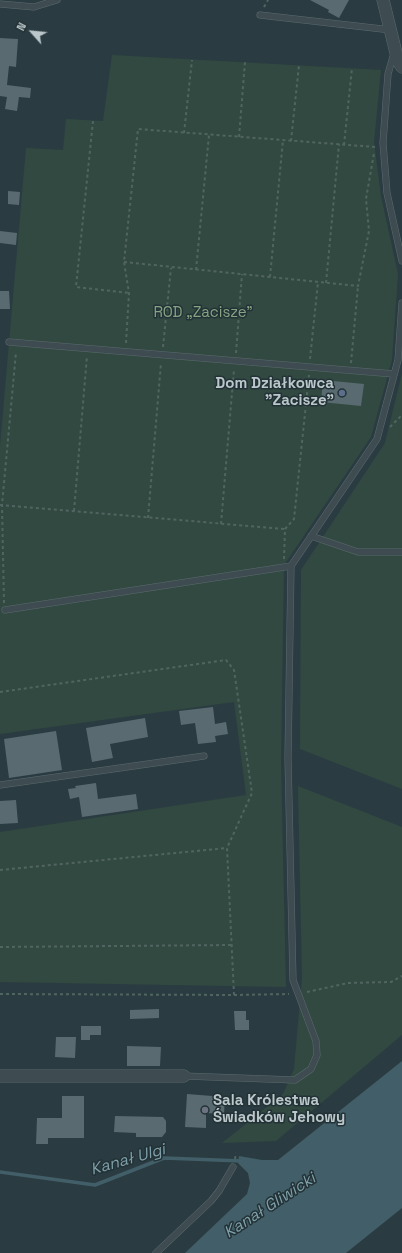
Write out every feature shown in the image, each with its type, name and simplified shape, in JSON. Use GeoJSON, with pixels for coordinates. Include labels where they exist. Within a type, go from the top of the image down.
{"type":"FeatureCollection","features":[{"type":"Feature","properties":{"kind":"street"},"geometry":{"type":"LineString","coordinates":[[384,0],[395,50],[398,61],[402,67]]}},
{"type":"Feature","properties":{"kind":"street"},"geometry":{"type":"LineString","coordinates":[[0,1076],[184,1076]]}},
{"type":"Feature","properties":{"kind":"lane"},"geometry":{"type":"LineString","coordinates":[[0,4],[34,7],[57,0]]}},
{"type":"Feature","properties":{"kind":"lane"},"geometry":{"type":"LineString","coordinates":[[260,15],[390,30]]}},
{"type":"Feature","properties":{"kind":"lane"},"geometry":{"type":"LineString","coordinates":[[395,50],[388,74],[383,143],[387,193],[402,261]]}},
{"type":"Feature","properties":{"kind":"lane"},"geometry":{"type":"LineString","coordinates":[[184,1076],[296,1080],[311,1069],[317,1055],[316,1041],[293,980],[288,758],[287,566],[311,536],[377,439],[398,360],[402,303]]}},
{"type":"Feature","properties":{"kind":"lane"},"geometry":{"type":"LineString","coordinates":[[9,342],[394,374]]}},
{"type":"Feature","properties":{"kind":"lane"},"geometry":{"type":"LineString","coordinates":[[311,536],[358,552],[402,552]]}},
{"type":"Feature","properties":{"kind":"lane"},"geometry":{"type":"LineString","coordinates":[[5,610],[287,566]]}},
{"type":"Feature","properties":{"kind":"lane"},"geometry":{"type":"LineString","coordinates":[[0,785],[204,756]]}},
{"type":"Feature","properties":{"kind":"lane"},"geometry":{"type":"LineString","coordinates":[[156,1253],[211,1201],[219,1191],[233,1166]]}},
{"type":"Feature","properties":{"kind":"path"},"geometry":{"type":"LineString","coordinates":[[184,133],[192,60]]}},
{"type":"Feature","properties":{"kind":"path"},"geometry":{"type":"LineString","coordinates":[[239,137],[245,62]]}},
{"type":"Feature","properties":{"kind":"path"},"geometry":{"type":"LineString","coordinates":[[291,141],[299,65]]}},
{"type":"Feature","properties":{"kind":"path"},"geometry":{"type":"LineString","coordinates":[[344,145],[352,68]]}},
{"type":"Feature","properties":{"kind":"path"},"geometry":{"type":"LineString","coordinates":[[93,121],[76,287],[129,293]]}},
{"type":"Feature","properties":{"kind":"path"},"geometry":{"type":"LineString","coordinates":[[125,352],[129,293],[124,262],[138,130],[375,147],[366,199],[369,231],[358,286],[351,371]]}},
{"type":"Feature","properties":{"kind":"path"},"geometry":{"type":"LineString","coordinates":[[196,270],[209,135]]}},
{"type":"Feature","properties":{"kind":"path"},"geometry":{"type":"LineString","coordinates":[[270,277],[283,140]]}},
{"type":"Feature","properties":{"kind":"path"},"geometry":{"type":"LineString","coordinates":[[326,283],[339,144]]}},
{"type":"Feature","properties":{"kind":"path"},"geometry":{"type":"LineString","coordinates":[[124,262],[358,286]]}},
{"type":"Feature","properties":{"kind":"path"},"geometry":{"type":"LineString","coordinates":[[148,518],[171,267]]}},
{"type":"Feature","properties":{"kind":"path"},"geometry":{"type":"LineString","coordinates":[[235,360],[242,274]]}},
{"type":"Feature","properties":{"kind":"path"},"geometry":{"type":"LineString","coordinates":[[310,361],[318,282]]}},
{"type":"Feature","properties":{"kind":"path"},"geometry":{"type":"LineString","coordinates":[[5,610],[1,505],[17,343]]}},
{"type":"Feature","properties":{"kind":"path"},"geometry":{"type":"LineString","coordinates":[[74,511],[88,349]]}},
{"type":"Feature","properties":{"kind":"path"},"geometry":{"type":"LineString","coordinates":[[221,524],[234,368]]}},
{"type":"Feature","properties":{"kind":"path"},"geometry":{"type":"LineString","coordinates":[[287,566],[285,530],[294,519],[309,369]]}},
{"type":"Feature","properties":{"kind":"path"},"geometry":{"type":"LineString","coordinates":[[1,505],[285,530]]}},
{"type":"Feature","properties":{"kind":"path"},"geometry":{"type":"LineString","coordinates":[[0,870],[227,848]]}},
{"type":"Feature","properties":{"kind":"path"},"geometry":{"type":"LineString","coordinates":[[0,947],[232,945]]}},
{"type":"Feature","properties":{"kind":"path"},"geometry":{"type":"LineString","coordinates":[[0,994],[299,994],[348,983],[390,982],[402,976]]}},
{"type":"Feature","properties":{"kind":"green space","name":"ROD „Zacisze”"},"geometry":{"type":"Polygon","coordinates":[[[112,55],[381,70],[374,142],[381,196],[398,274],[392,360],[371,437],[284,565],[281,764],[286,987],[0,982],[0,832],[246,795],[234,702],[0,734],[0,446],[26,148],[63,150],[66,119],[103,121],[112,55]]]}},
{"type":"Feature","properties":{"kind":"green space"},"geometry":{"type":"Polygon","coordinates":[[[402,373],[402,789],[300,749],[301,570],[385,443],[402,373]]]}},
{"type":"Feature","properties":{"kind":"green space"},"geometry":{"type":"Polygon","coordinates":[[[298,786],[402,827],[402,1035],[276,1141],[222,1143],[283,1094],[294,1069],[302,978],[298,786]]]}},
{"type":"Feature","properties":{"kind":"water","name":"Kanał Gliwicki"},"geometry":{"type":"Polygon","coordinates":[[[402,1061],[402,1208],[346,1253],[185,1253],[247,1194],[250,1183],[248,1173],[238,1163],[239,1156],[262,1160],[278,1160],[402,1061]]]}},
{"type":"Feature","properties":{"kind":"building"},"geometry":{"type":"Polygon","coordinates":[[[310,0],[349,0],[339,18],[328,12],[329,10],[310,0]]]}},
{"type":"Feature","properties":{"kind":"building"},"geometry":{"type":"Polygon","coordinates":[[[0,38],[18,39],[16,67],[9,66],[7,85],[31,88],[30,98],[19,97],[17,111],[5,109],[7,97],[0,96],[0,38]]]}},
{"type":"Feature","properties":{"kind":"building"},"geometry":{"type":"Polygon","coordinates":[[[8,191],[20,192],[19,205],[8,204],[8,191]]]}},
{"type":"Feature","properties":{"kind":"building"},"geometry":{"type":"Polygon","coordinates":[[[0,231],[17,233],[16,245],[0,243],[0,231]]]}},
{"type":"Feature","properties":{"kind":"building"},"geometry":{"type":"Polygon","coordinates":[[[0,291],[9,291],[10,309],[0,309],[0,291]]]}},
{"type":"Feature","properties":{"kind":"building","name":"Dom Działkowca \"Zacisze\""},"geometry":{"type":"Polygon","coordinates":[[[323,380],[364,384],[361,406],[321,402],[323,380]]]}},
{"type":"Feature","properties":{"kind":"building"},"geometry":{"type":"Polygon","coordinates":[[[213,707],[215,724],[226,722],[228,734],[215,736],[216,742],[198,744],[195,723],[181,725],[179,711],[213,707]]]}},
{"type":"Feature","properties":{"kind":"building"},"geometry":{"type":"Polygon","coordinates":[[[145,718],[148,737],[110,744],[113,758],[92,762],[86,728],[145,718]]]}},
{"type":"Feature","properties":{"kind":"building"},"geometry":{"type":"Polygon","coordinates":[[[56,731],[62,770],[9,778],[4,739],[56,731]]]}},
{"type":"Feature","properties":{"kind":"building"},"geometry":{"type":"Polygon","coordinates":[[[96,783],[98,799],[136,794],[138,809],[82,817],[79,797],[70,799],[68,789],[76,788],[75,786],[96,783]]]}},
{"type":"Feature","properties":{"kind":"building"},"geometry":{"type":"Polygon","coordinates":[[[16,800],[18,823],[0,824],[0,801],[16,800]]]}},
{"type":"Feature","properties":{"kind":"building"},"geometry":{"type":"Polygon","coordinates":[[[159,1009],[159,1018],[130,1019],[130,1010],[159,1009]]]}},
{"type":"Feature","properties":{"kind":"building"},"geometry":{"type":"Polygon","coordinates":[[[234,1011],[246,1011],[246,1020],[249,1020],[249,1030],[235,1030],[234,1011]]]}},
{"type":"Feature","properties":{"kind":"building"},"geometry":{"type":"Polygon","coordinates":[[[81,1026],[101,1026],[101,1035],[90,1035],[90,1040],[81,1040],[81,1026]]]}},
{"type":"Feature","properties":{"kind":"building"},"geometry":{"type":"Polygon","coordinates":[[[56,1037],[76,1037],[75,1058],[55,1057],[56,1037]]]}},
{"type":"Feature","properties":{"kind":"building"},"geometry":{"type":"Polygon","coordinates":[[[127,1046],[161,1047],[160,1066],[127,1066],[127,1046]]]}},
{"type":"Feature","properties":{"kind":"building","name":"Sala Królestwa Świadków Jehowy"},"geometry":{"type":"Polygon","coordinates":[[[187,1094],[225,1097],[224,1114],[206,1113],[206,1128],[185,1127],[187,1094]]]}},
{"type":"Feature","properties":{"kind":"building"},"geometry":{"type":"Polygon","coordinates":[[[62,1096],[84,1096],[84,1138],[48,1138],[48,1144],[36,1144],[37,1118],[62,1118],[62,1096]]]}},
{"type":"Feature","properties":{"kind":"building"},"geometry":{"type":"Polygon","coordinates":[[[115,1116],[163,1117],[166,1121],[166,1132],[162,1137],[136,1137],[136,1133],[114,1132],[115,1116]]]}},
{"type":"Feature","properties":{"kind":"waterway","name":"Kanał Ulgi"},"geometry":{"type":"LineString","coordinates":[[0,1172],[95,1185],[164,1158],[242,1161]]}},
{"type":"Feature","properties":{"kind":"place","name":"Dom Działkowca \"Zacisze\""},"geometry":{"type":"Point","coordinates":[342,393]}},
{"type":"Feature","properties":{"kind":"place","name":"Sala Królestwa Świadków Jehowy"},"geometry":{"type":"Point","coordinates":[205,1110]}}]}
